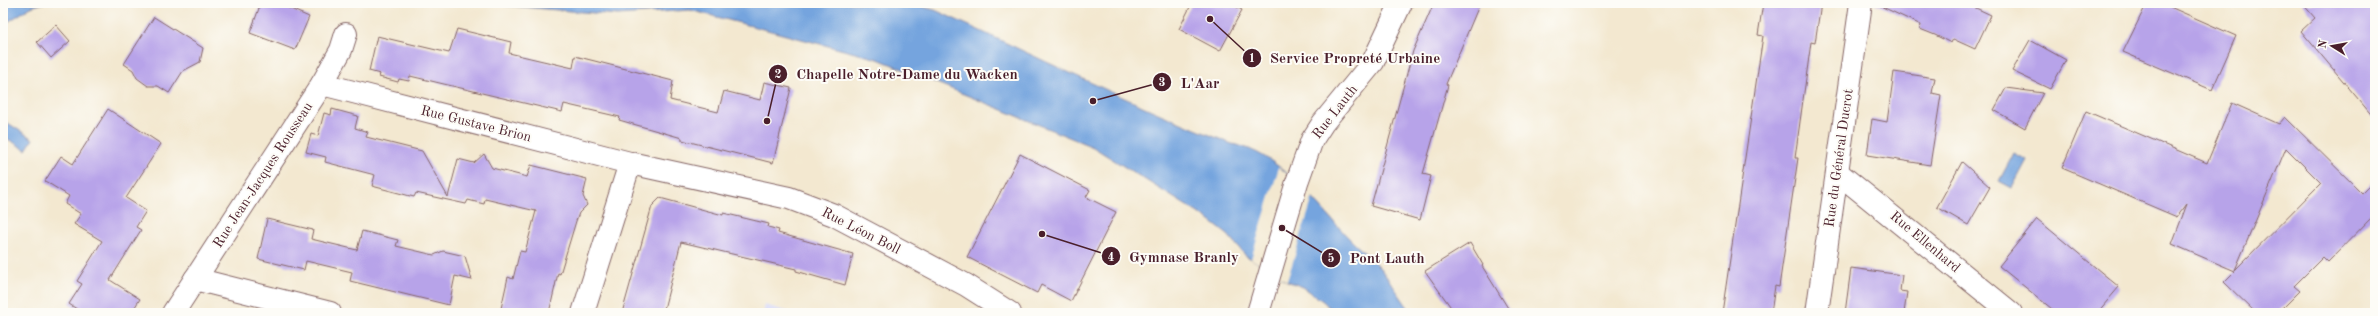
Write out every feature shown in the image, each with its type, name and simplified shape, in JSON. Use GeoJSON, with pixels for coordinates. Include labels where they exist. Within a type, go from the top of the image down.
{"type":"FeatureCollection","features":[{"type":"Feature","properties":{"kind":"street","name":"Rue Lauth"},"geometry":{"type":"LineString","coordinates":[[1258,313],[1297,182],[1312,140],[1323,123],[1373,62],[1401,3]]}},
{"type":"Feature","properties":{"kind":"street","name":"Rue du Général Ducrot"},"geometry":{"type":"LineString","coordinates":[[1817,313],[1860,3]]}},
{"type":"Feature","properties":{"kind":"street","name":"Rue Jean-Jacques Rousseau"},"geometry":{"type":"LineString","coordinates":[[173,313],[322,84],[341,50],[346,34]]}},
{"type":"Feature","properties":{"kind":"street","name":"Rue Gustave Brion"},"geometry":{"type":"LineString","coordinates":[[322,84],[630,163]]}},
{"type":"Feature","properties":{"kind":"street"},"geometry":{"type":"LineString","coordinates":[[583,313],[630,163]]}},
{"type":"Feature","properties":{"kind":"street","name":"Rue Léon Boll"},"geometry":{"type":"LineString","coordinates":[[630,163],[790,198],[834,215],[926,266],[966,285],[1010,313]]}},
{"type":"Feature","properties":{"kind":"street","name":"Rue Ellenhard"},"geometry":{"type":"LineString","coordinates":[[1837,172],[2011,313]]}},
{"type":"Feature","properties":{"kind":"street"},"geometry":{"type":"LineString","coordinates":[[195,279],[330,313]]}},
{"type":"Feature","properties":{"kind":"shaded area"},"geometry":{"type":"Polygon","coordinates":[[[765,305],[793,313],[763,313],[765,305]]]}},
{"type":"Feature","properties":{"kind":"water"},"geometry":{"type":"Polygon","coordinates":[[[3,3],[44,3],[31,7],[3,25],[3,3]]]}},
{"type":"Feature","properties":{"kind":"water"},"geometry":{"type":"Polygon","coordinates":[[[473,3],[907,3],[935,10],[1157,113],[1232,144],[1249,149],[1265,157],[1294,180],[1349,238],[1380,268],[1412,313],[1334,313],[1324,302],[1303,287],[1287,281],[1245,255],[1228,235],[1206,218],[1093,147],[878,59],[690,10],[618,15],[473,3]]]}},
{"type":"Feature","properties":{"kind":"water"},"geometry":{"type":"Polygon","coordinates":[[[3,120],[33,139],[26,150],[3,136],[3,120]]]}},
{"type":"Feature","properties":{"kind":"water"},"geometry":{"type":"Polygon","coordinates":[[[2014,153],[2027,160],[2012,188],[1999,181],[2014,153]]]}},
{"type":"Feature","properties":{"kind":"pier"},"geometry":{"type":"Polygon","coordinates":[[[1279,167],[1313,197],[1287,281],[1251,259],[1279,167]]]}},
{"type":"Feature","properties":{"kind":"building"},"geometry":{"type":"Polygon","coordinates":[[[261,3],[277,3],[309,17],[295,50],[250,33],[261,3]]]}},
{"type":"Feature","properties":{"kind":"building"},"geometry":{"type":"Polygon","coordinates":[[[1192,3],[1229,3],[1242,10],[1220,51],[1179,29],[1192,3]]]}},
{"type":"Feature","properties":{"kind":"building"},"geometry":{"type":"Polygon","coordinates":[[[1434,3],[1480,3],[1446,84],[1448,85],[1423,174],[1431,176],[1420,220],[1371,206],[1413,51],[1434,3]]]}},
{"type":"Feature","properties":{"kind":"building"},"geometry":{"type":"Polygon","coordinates":[[[1763,3],[1821,3],[1815,43],[1811,42],[1795,158],[1798,158],[1779,287],[1775,286],[1771,313],[1722,313],[1763,36],[1758,35],[1763,3]]]}},
{"type":"Feature","properties":{"kind":"building"},"geometry":{"type":"Polygon","coordinates":[[[1874,3],[1965,3],[1991,15],[1975,49],[1953,39],[1951,43],[1920,29],[1921,25],[1874,3]]]}},
{"type":"Feature","properties":{"kind":"building"},"geometry":{"type":"Polygon","coordinates":[[[2147,3],[2161,3],[2236,36],[2212,90],[2123,52],[2147,3]]]}},
{"type":"Feature","properties":{"kind":"building"},"geometry":{"type":"Polygon","coordinates":[[[2302,3],[2367,3],[2375,12],[2375,119],[2301,31],[2315,18],[2302,3]]]}},
{"type":"Feature","properties":{"kind":"building"},"geometry":{"type":"Polygon","coordinates":[[[154,17],[203,48],[200,62],[183,71],[169,93],[158,86],[148,86],[137,78],[133,70],[124,64],[154,17]]]}},
{"type":"Feature","properties":{"kind":"building"},"geometry":{"type":"Polygon","coordinates":[[[56,25],[70,41],[51,58],[37,42],[56,25]]]}},
{"type":"Feature","properties":{"kind":"building"},"geometry":{"type":"Polygon","coordinates":[[[457,29],[511,42],[509,53],[573,68],[575,56],[673,81],[670,100],[718,112],[724,91],[760,100],[764,82],[791,88],[773,163],[682,140],[682,138],[619,120],[620,117],[564,104],[562,112],[410,76],[409,81],[399,79],[398,82],[379,77],[380,74],[369,71],[377,36],[449,53],[457,29]]]}},
{"type":"Feature","properties":{"kind":"building"},"geometry":{"type":"Polygon","coordinates":[[[2030,40],[2066,60],[2050,89],[2012,71],[2030,40]]]}},
{"type":"Feature","properties":{"kind":"building"},"geometry":{"type":"Polygon","coordinates":[[[1894,72],[1935,78],[1932,93],[1941,95],[1930,165],[1867,155],[1872,119],[1887,122],[1894,72]]]}},
{"type":"Feature","properties":{"kind":"building"},"geometry":{"type":"Polygon","coordinates":[[[2006,88],[2043,93],[2025,128],[1994,110],[2006,88]]]}},
{"type":"Feature","properties":{"kind":"building"},"geometry":{"type":"Polygon","coordinates":[[[2232,103],[2279,124],[2285,117],[2362,193],[2375,180],[2375,214],[2328,262],[2323,257],[2294,286],[2300,291],[2278,313],[2256,313],[2224,282],[2235,271],[2172,244],[2187,204],[2177,217],[2062,168],[2086,111],[2207,163],[2232,103]],[[2286,148],[2235,270],[2321,183],[2286,148]]]}},
{"type":"Feature","properties":{"kind":"building"},"geometry":{"type":"Polygon","coordinates":[[[108,109],[161,144],[126,198],[146,211],[136,227],[141,230],[110,280],[140,299],[131,313],[83,313],[69,304],[82,284],[77,281],[102,241],[74,224],[81,214],[65,204],[69,196],[45,181],[61,156],[73,164],[108,109]]]}},
{"type":"Feature","properties":{"kind":"building"},"geometry":{"type":"Polygon","coordinates":[[[332,109],[358,116],[355,128],[368,132],[366,137],[422,151],[448,197],[458,159],[474,163],[484,154],[492,168],[527,177],[531,165],[587,179],[583,196],[587,205],[579,213],[576,221],[560,274],[558,273],[549,313],[500,313],[508,277],[513,279],[520,251],[525,252],[536,211],[485,199],[484,204],[468,200],[466,204],[416,193],[414,197],[372,186],[375,175],[325,162],[326,157],[306,152],[311,134],[318,136],[324,113],[331,115],[332,109]]]}},
{"type":"Feature","properties":{"kind":"building"},"geometry":{"type":"Polygon","coordinates":[[[1020,154],[1090,190],[1086,197],[1116,212],[1071,301],[1041,285],[1037,293],[967,257],[1020,154]]]}},
{"type":"Feature","properties":{"kind":"building"},"geometry":{"type":"Polygon","coordinates":[[[1962,162],[1990,187],[1968,225],[1937,207],[1962,162]]]}},
{"type":"Feature","properties":{"kind":"building"},"geometry":{"type":"Polygon","coordinates":[[[660,198],[723,215],[723,213],[769,224],[768,227],[779,230],[778,233],[853,254],[845,285],[796,271],[796,269],[681,242],[663,313],[622,313],[652,206],[660,198]]]}},
{"type":"Feature","properties":{"kind":"building"},"geometry":{"type":"Polygon","coordinates":[[[267,219],[313,230],[311,239],[357,250],[362,231],[398,240],[396,246],[434,255],[443,251],[465,256],[472,280],[455,276],[449,305],[350,281],[352,272],[306,261],[304,270],[258,259],[267,219]]]}},
{"type":"Feature","properties":{"kind":"building"},"geometry":{"type":"Polygon","coordinates":[[[2037,219],[2119,287],[2097,313],[2057,313],[1999,266],[2037,219]]]}},
{"type":"Feature","properties":{"kind":"building"},"geometry":{"type":"Polygon","coordinates":[[[1470,243],[1483,265],[1482,266],[1511,313],[1455,313],[1425,271],[1470,243]]]}},
{"type":"Feature","properties":{"kind":"building"},"geometry":{"type":"Polygon","coordinates":[[[1851,268],[1902,275],[1900,291],[1907,292],[1904,313],[1845,313],[1851,268]]]}},
{"type":"Feature","properties":{"kind":"place","name":"Service Propreté Urbaine"},"geometry":{"type":"Point","coordinates":[1210,19]}},
{"type":"Feature","properties":{"kind":"place","name":"L'Aar"},"geometry":{"type":"Point","coordinates":[1093,101]}},
{"type":"Feature","properties":{"kind":"place","name":"Chapelle Notre-Dame du Wacken"},"geometry":{"type":"Point","coordinates":[767,121]}},
{"type":"Feature","properties":{"kind":"place","name":"Pont Lauth"},"geometry":{"type":"Point","coordinates":[1282,228]}},
{"type":"Feature","properties":{"kind":"place","name":"Gymnase Branly"},"geometry":{"type":"Point","coordinates":[1042,234]}}]}
